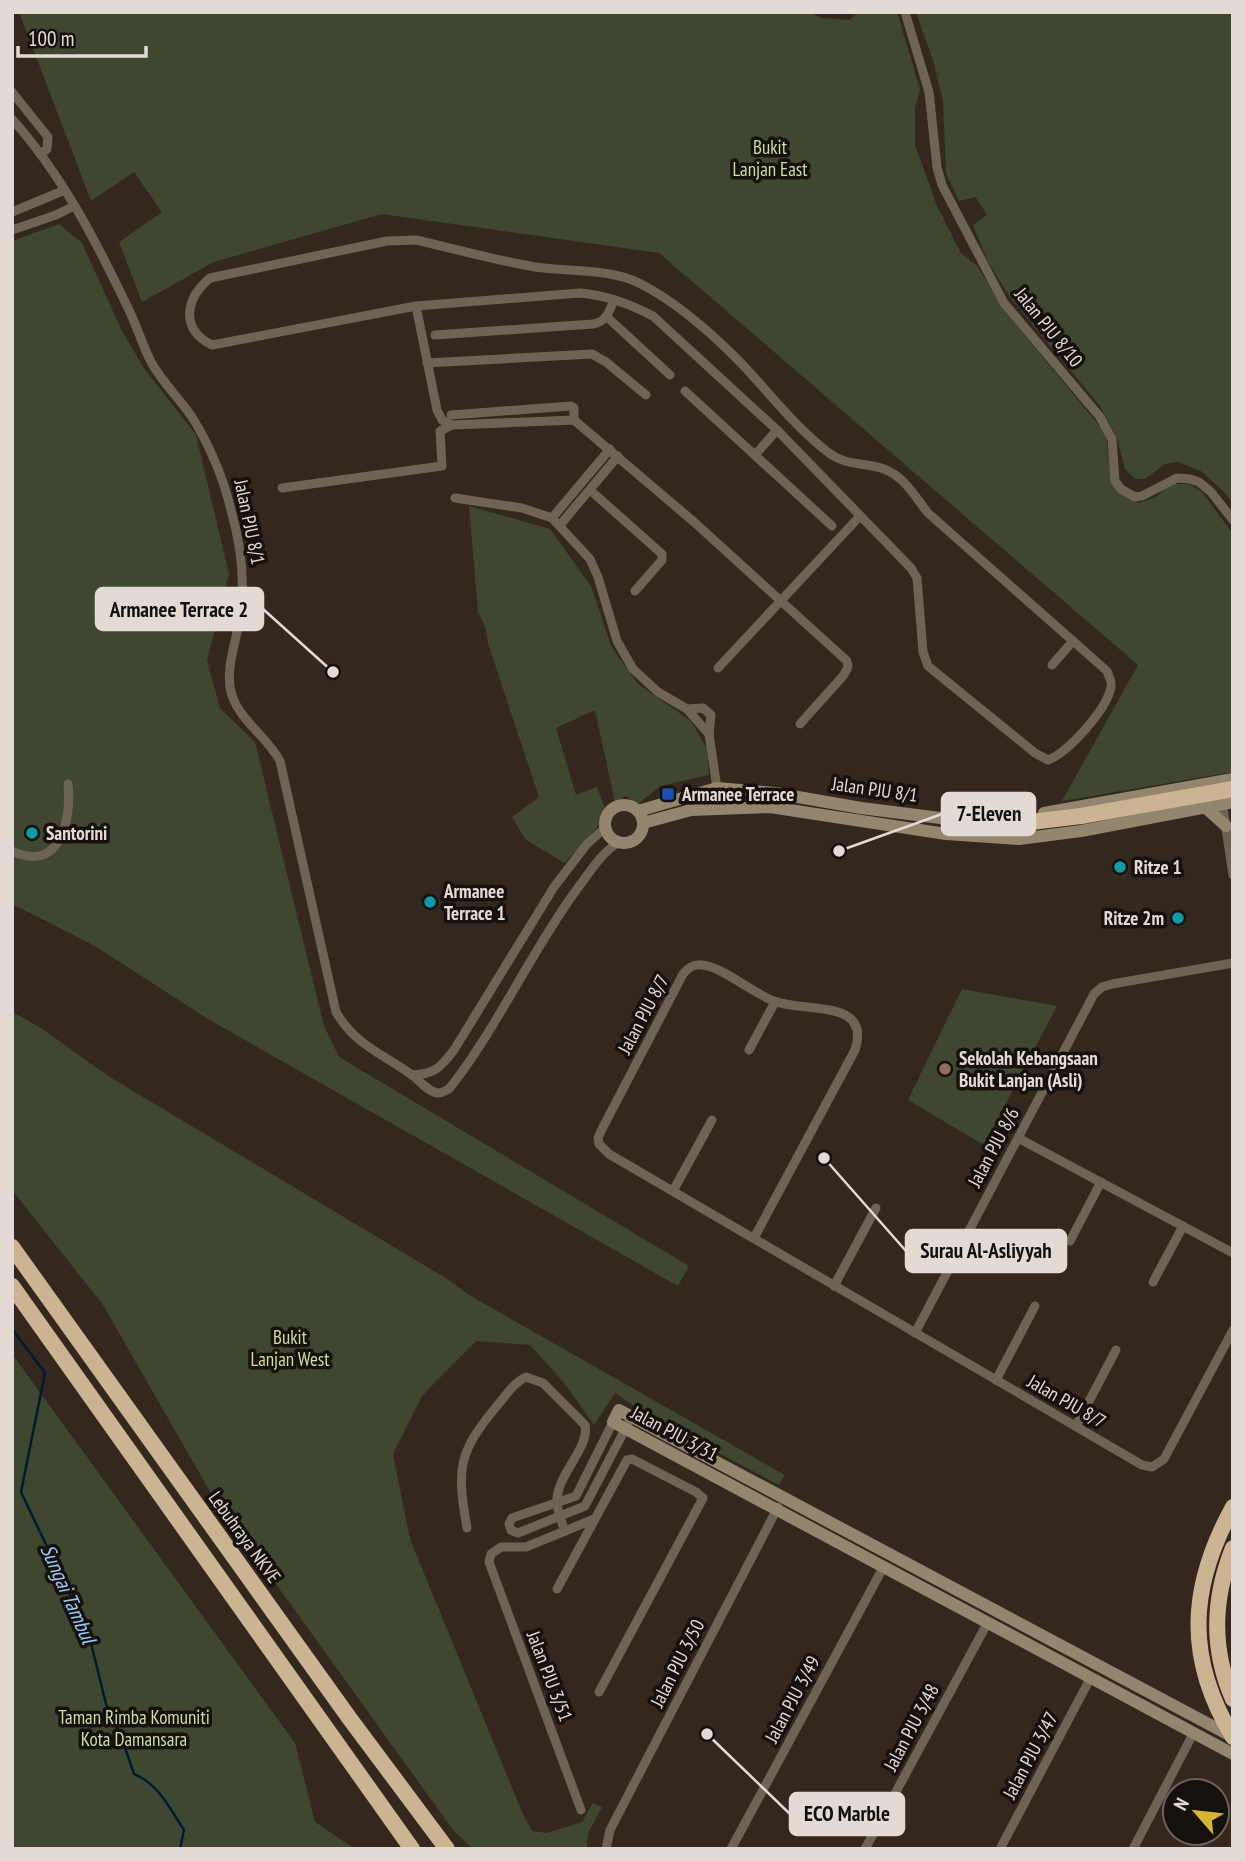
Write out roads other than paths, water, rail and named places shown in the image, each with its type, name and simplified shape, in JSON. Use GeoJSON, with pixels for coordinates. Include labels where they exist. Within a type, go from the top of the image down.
{"type":"FeatureCollection","features":[{"type":"Feature","properties":{"kind":"highway"},"geometry":{"type":"LineString","coordinates":[[964,821],[1031,822],[1080,816],[1230,785]]}},
{"type":"Feature","properties":{"kind":"highway","name":"Lebuhraya NKVE"},"geometry":{"type":"LineString","coordinates":[[12,1247],[350,1719],[447,1849]]}},
{"type":"Feature","properties":{"kind":"highway"},"geometry":{"type":"LineString","coordinates":[[12,1286],[412,1849]]}},
{"type":"Feature","properties":{"kind":"highway"},"geometry":{"type":"LineString","coordinates":[[1233,1507],[1215,1539],[1201,1586],[1197,1625],[1201,1658],[1210,1694],[1233,1737]]}},
{"type":"Feature","properties":{"kind":"highway"},"geometry":{"type":"LineString","coordinates":[[1233,1548],[1219,1589],[1216,1626],[1226,1685],[1233,1699]]}},
{"type":"Feature","properties":{"kind":"street","name":"Jalan PJU 8/10"},"geometry":{"type":"LineString","coordinates":[[905,12],[929,92],[937,167],[942,185],[1004,303],[1100,417],[1112,439],[1115,481],[1121,489],[1135,497],[1149,494],[1177,478],[1199,482],[1211,492],[1233,520]]}},
{"type":"Feature","properties":{"kind":"street"},"geometry":{"type":"LineString","coordinates":[[12,92],[48,137],[47,149],[41,154]]}},
{"type":"Feature","properties":{"kind":"street","name":"Jalan PJU 8/1"},"geometry":{"type":"LineString","coordinates":[[12,119],[41,154],[97,243],[157,372],[192,418],[214,456],[239,542],[243,584],[229,687],[239,710],[274,749],[280,761],[336,1012],[351,1034],[412,1075],[425,1087],[442,1093],[449,1089],[564,907],[605,850],[619,842]]}},
{"type":"Feature","properties":{"kind":"street"},"geometry":{"type":"LineString","coordinates":[[12,212],[65,190]]}},
{"type":"Feature","properties":{"kind":"street"},"geometry":{"type":"LineString","coordinates":[[12,230],[74,206]]}},
{"type":"Feature","properties":{"kind":"street"},"geometry":{"type":"LineString","coordinates":[[416,240],[471,255],[555,270],[599,273],[637,282],[703,328],[736,358],[794,421],[828,453],[842,461],[882,468],[897,476],[928,513],[1107,671],[1111,688],[1100,713],[1062,751],[1048,760],[1035,753],[928,666],[923,652],[917,578],[911,568],[778,430],[653,317],[614,300],[580,293],[416,306],[212,345],[202,340],[194,331],[190,316],[190,306],[195,293],[210,278],[387,241],[416,240]]}},
{"type":"Feature","properties":{"kind":"street"},"geometry":{"type":"LineString","coordinates":[[435,335],[600,323],[607,317],[614,300]]}},
{"type":"Feature","properties":{"kind":"street"},"geometry":{"type":"LineString","coordinates":[[416,306],[439,416],[452,425]]}},
{"type":"Feature","properties":{"kind":"street"},"geometry":{"type":"LineString","coordinates":[[607,317],[670,375]]}},
{"type":"Feature","properties":{"kind":"street"},"geometry":{"type":"LineString","coordinates":[[427,363],[592,354],[606,362],[646,396]]}},
{"type":"Feature","properties":{"kind":"street"},"geometry":{"type":"LineString","coordinates":[[685,391],[832,526]]}},
{"type":"Feature","properties":{"kind":"street"},"geometry":{"type":"LineString","coordinates":[[451,415],[571,406],[575,412],[574,420]]}},
{"type":"Feature","properties":{"kind":"street"},"geometry":{"type":"LineString","coordinates":[[282,488],[442,466],[440,431],[452,425],[574,420],[782,600],[847,661],[848,667],[844,676],[800,724]]}},
{"type":"Feature","properties":{"kind":"street"},"geometry":{"type":"LineString","coordinates":[[755,455],[778,430]]}},
{"type":"Feature","properties":{"kind":"street"},"geometry":{"type":"LineString","coordinates":[[560,525],[590,490],[614,452]]}},
{"type":"Feature","properties":{"kind":"street"},"geometry":{"type":"LineString","coordinates":[[552,518],[614,452]]}},
{"type":"Feature","properties":{"kind":"street"},"geometry":{"type":"LineString","coordinates":[[590,490],[662,554],[662,560],[635,591]]}},
{"type":"Feature","properties":{"kind":"street"},"geometry":{"type":"LineString","coordinates":[[455,498],[522,508],[552,518],[560,525],[590,559],[617,641],[633,669],[659,692],[687,709],[697,707],[708,710],[712,722],[709,734],[717,788]]}},
{"type":"Feature","properties":{"kind":"street"},"geometry":{"type":"LineString","coordinates":[[718,668],[860,516]]}},
{"type":"Feature","properties":{"kind":"street"},"geometry":{"type":"LineString","coordinates":[[1052,665],[1073,641]]}},
{"type":"Feature","properties":{"kind":"street"},"geometry":{"type":"LineString","coordinates":[[12,851],[31,859],[46,854],[60,839],[67,819],[70,798],[68,784]]}},
{"type":"Feature","properties":{"kind":"street"},"geometry":{"type":"LineString","coordinates":[[1230,785],[1226,826],[1233,875]]}},
{"type":"Feature","properties":{"kind":"street","name":"Jalan PJU 8/1"},"geometry":{"type":"LineString","coordinates":[[641,817],[717,788],[775,793],[861,808],[964,821]]}},
{"type":"Feature","properties":{"kind":"street","name":"Jalan PJU 8/1"},"geometry":{"type":"LineString","coordinates":[[641,817],[691,810],[769,807],[946,834],[1018,839],[1081,831],[1228,803]]}},
{"type":"Feature","properties":{"kind":"street"},"geometry":{"type":"LineString","coordinates":[[628,805],[641,817],[638,836],[626,843],[610,836],[606,827],[608,815],[616,807],[628,805]]}},
{"type":"Feature","properties":{"kind":"street"},"geometry":{"type":"LineString","coordinates":[[859,822],[861,808]]}},
{"type":"Feature","properties":{"kind":"street"},"geometry":{"type":"LineString","coordinates":[[1206,808],[1226,826]]}},
{"type":"Feature","properties":{"kind":"street"},"geometry":{"type":"LineString","coordinates":[[412,1075],[435,1070],[454,1051],[554,887],[587,844],[606,827]]}},
{"type":"Feature","properties":{"kind":"street","name":"Jalan PJU 8/6"},"geometry":{"type":"LineString","coordinates":[[915,1333],[1094,994],[1102,987],[1233,962]]}},
{"type":"Feature","properties":{"kind":"street","name":"Jalan PJU 8/7"},"geometry":{"type":"LineString","coordinates":[[754,1238],[855,1050],[858,1026],[850,1017],[835,1011],[775,1002],[703,965],[689,968],[677,986],[598,1138],[603,1150],[834,1286],[1148,1467],[1164,1459],[1233,1330]]}},
{"type":"Feature","properties":{"kind":"street"},"geometry":{"type":"LineString","coordinates":[[749,1050],[775,1002]]}},
{"type":"Feature","properties":{"kind":"street"},"geometry":{"type":"LineString","coordinates":[[454,1051],[470,1059]]}},
{"type":"Feature","properties":{"kind":"street"},"geometry":{"type":"LineString","coordinates":[[673,1191],[712,1120]]}},
{"type":"Feature","properties":{"kind":"street"},"geometry":{"type":"LineString","coordinates":[[1018,1138],[1233,1253]]}},
{"type":"Feature","properties":{"kind":"street"},"geometry":{"type":"LineString","coordinates":[[1070,1241],[1101,1182]]}},
{"type":"Feature","properties":{"kind":"street"},"geometry":{"type":"LineString","coordinates":[[834,1286],[876,1208]]}},
{"type":"Feature","properties":{"kind":"street"},"geometry":{"type":"LineString","coordinates":[[1153,1282],[1183,1226]]}},
{"type":"Feature","properties":{"kind":"street"},"geometry":{"type":"LineString","coordinates":[[996,1380],[1035,1306]]}},
{"type":"Feature","properties":{"kind":"street"},"geometry":{"type":"LineString","coordinates":[[1076,1426],[1116,1350]]}},
{"type":"Feature","properties":{"kind":"street"},"geometry":{"type":"LineString","coordinates":[[467,1528],[460,1480],[464,1457],[482,1425],[514,1385],[526,1377],[537,1379],[585,1425],[584,1440],[562,1481],[557,1503],[565,1531],[594,1519]]}},
{"type":"Feature","properties":{"kind":"street","name":"Jalan PJU 3/31"},"geometry":{"type":"LineString","coordinates":[[613,1422],[619,1410],[629,1422],[780,1503],[1233,1737]]}},
{"type":"Feature","properties":{"kind":"street"},"geometry":{"type":"LineString","coordinates":[[613,1422],[576,1496],[512,1518],[509,1527],[518,1533],[585,1506],[629,1422]]}},
{"type":"Feature","properties":{"kind":"street"},"geometry":{"type":"LineString","coordinates":[[557,1590],[627,1460],[632,1459],[696,1492],[702,1498],[599,1692]]}},
{"type":"Feature","properties":{"kind":"street","name":"Jalan PJU 3/31"},"geometry":{"type":"LineString","coordinates":[[780,1503],[884,1566],[1233,1754]]}},
{"type":"Feature","properties":{"kind":"street","name":"Jalan PJU 3/50"},"geometry":{"type":"LineString","coordinates":[[606,1847],[610,1829],[780,1503]]}},
{"type":"Feature","properties":{"kind":"street","name":"Jalan PJU 3/51"},"geometry":{"type":"LineString","coordinates":[[565,1531],[522,1548],[501,1547],[491,1554],[489,1562],[581,1810]]}},
{"type":"Feature","properties":{"kind":"street"},"geometry":{"type":"LineString","coordinates":[[1221,1568],[1233,1542]]}},
{"type":"Feature","properties":{"kind":"street","name":"Jalan PJU 3/49"},"geometry":{"type":"LineString","coordinates":[[731,1849],[884,1566]]}},
{"type":"Feature","properties":{"kind":"street","name":"Jalan PJU 3/48"},"geometry":{"type":"LineString","coordinates":[[865,1849],[988,1622]]}},
{"type":"Feature","properties":{"kind":"street","name":"Jalan PJU 3/47"},"geometry":{"type":"LineString","coordinates":[[1000,1849],[1091,1677]]}},
{"type":"Feature","properties":{"kind":"street"},"geometry":{"type":"LineString","coordinates":[[1133,1849],[1194,1732]]}},
{"type":"Feature","properties":{"kind":"waterway","name":"Sungai Tambul"},"geometry":{"type":"LineString","coordinates":[[12,1329],[45,1373],[21,1492],[89,1635],[106,1704],[134,1774],[143,1778],[157,1791],[184,1830],[180,1849]]}},
{"type":"Feature","properties":{"kind":"place","name":"Armanee Terrace 2"},"geometry":{"type":"Point","coordinates":[333,672]}},
{"type":"Feature","properties":{"kind":"place","name":"Armanee Terrace"},"geometry":{"type":"Point","coordinates":[668,794]}},
{"type":"Feature","properties":{"kind":"place","name":"Santorini"},"geometry":{"type":"Point","coordinates":[32,833]}},
{"type":"Feature","properties":{"kind":"place","name":"7-Eleven"},"geometry":{"type":"Point","coordinates":[839,851]}},
{"type":"Feature","properties":{"kind":"place","name":"Ritze 1"},"geometry":{"type":"Point","coordinates":[1120,867]}},
{"type":"Feature","properties":{"kind":"place","name":"Armanee Terrace 1"},"geometry":{"type":"Point","coordinates":[430,902]}},
{"type":"Feature","properties":{"kind":"place","name":"Ritze 2m"},"geometry":{"type":"Point","coordinates":[1178,918]}},
{"type":"Feature","properties":{"kind":"place","name":"Sekolah Kebangsaan Bukit Lanjan (Asli)"},"geometry":{"type":"Point","coordinates":[945,1069]}},
{"type":"Feature","properties":{"kind":"place","name":"Surau Al-Asliyyah"},"geometry":{"type":"Point","coordinates":[824,1158]}},
{"type":"Feature","properties":{"kind":"place","name":"ECO Marble"},"geometry":{"type":"Point","coordinates":[707,1734]}},
{"type":"Feature","properties":{"kind":"park label","name":"Bukit Lanjan East"},"geometry":{"type":"Point","coordinates":[770,158]}},
{"type":"Feature","properties":{"kind":"park label","name":"Bukit Lanjan West"},"geometry":{"type":"Point","coordinates":[290,1348]}},
{"type":"Feature","properties":{"kind":"park label","name":"Taman Rimba Komuniti Kota Damansara"},"geometry":{"type":"Point","coordinates":[134,1728]}}]}
